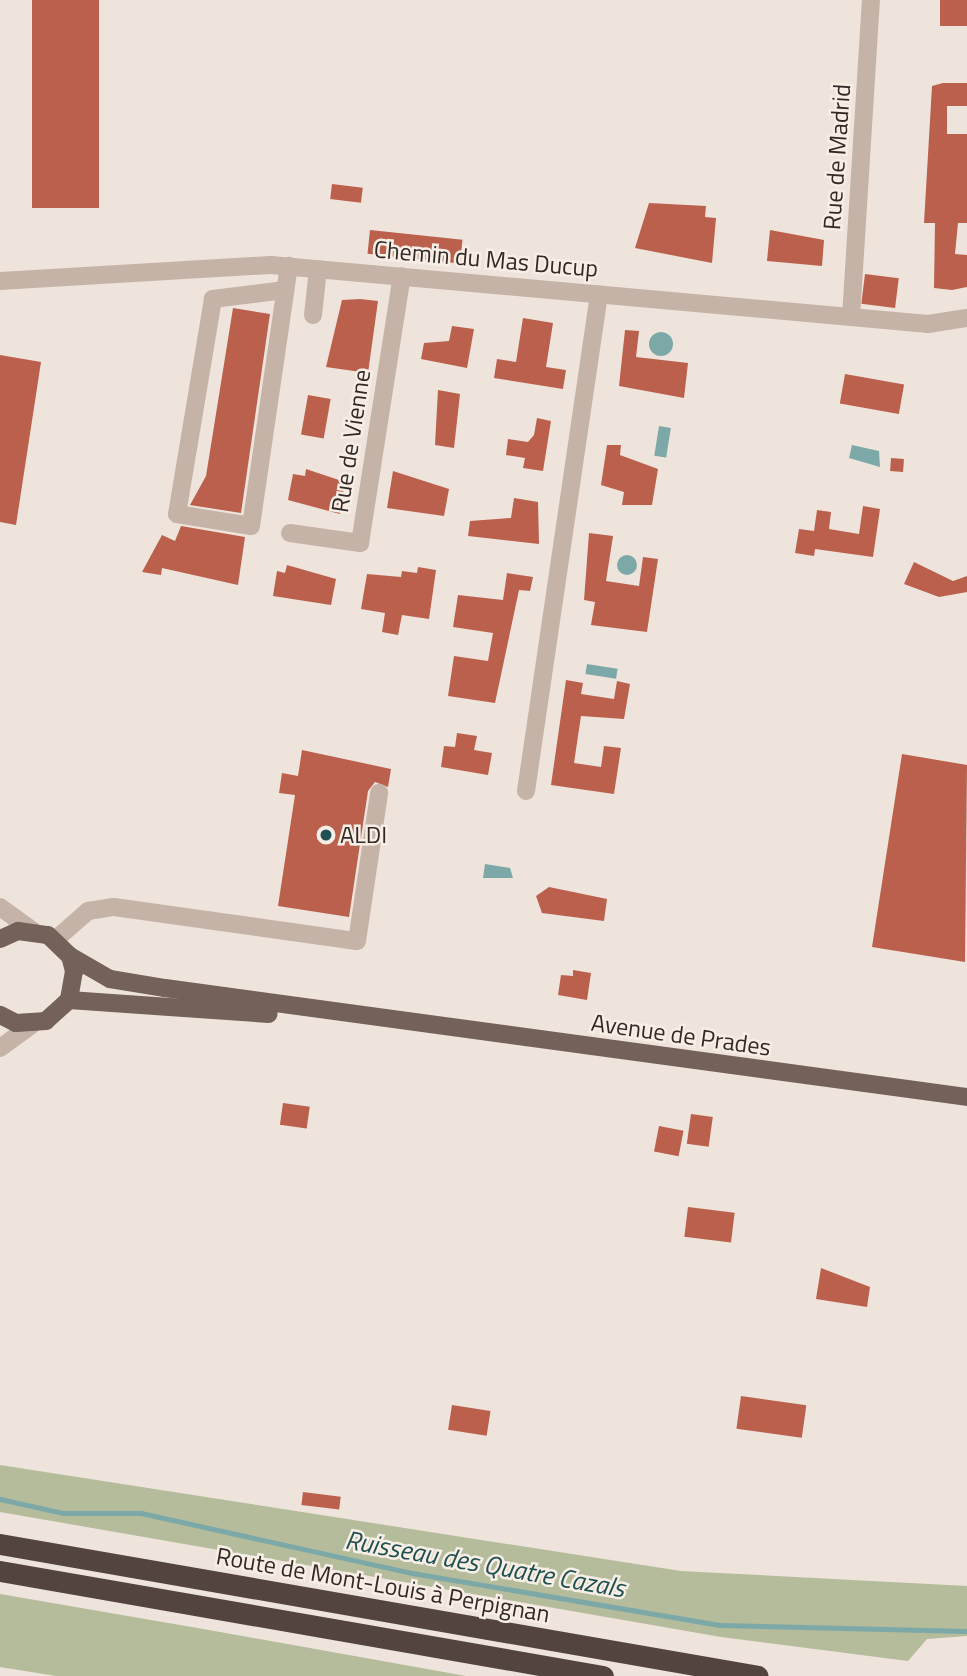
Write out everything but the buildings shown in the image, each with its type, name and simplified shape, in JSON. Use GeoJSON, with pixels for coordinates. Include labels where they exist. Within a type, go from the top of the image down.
{"type":"FeatureCollection","features":[{"type":"Feature","properties":{"kind":"highway","name":"Route de Mont-Louis à Perpignan"},"geometry":{"type":"LineString","coordinates":[[0,1544],[758,1676]]}},
{"type":"Feature","properties":{"kind":"highway"},"geometry":{"type":"LineString","coordinates":[[0,1571],[603,1676]]}},
{"type":"Feature","properties":{"kind":"main road"},"geometry":{"type":"LineString","coordinates":[[0,939],[33,931],[55,940]]}},
{"type":"Feature","properties":{"kind":"main road","name":"Avenue de Prades"},"geometry":{"type":"LineString","coordinates":[[55,940],[69,956],[110,979],[388,1021],[967,1097]]}},
{"type":"Feature","properties":{"kind":"main road"},"geometry":{"type":"LineString","coordinates":[[1,1019],[32,1024],[46,1021],[69,1000],[74,971],[69,956]]}},
{"type":"Feature","properties":{"kind":"main road","name":"Avenue de Prades"},"geometry":{"type":"LineString","coordinates":[[69,1000],[388,1021]]}},
{"type":"Feature","properties":{"kind":"street","name":"Rue de Madrid"},"geometry":{"type":"LineString","coordinates":[[851,317],[871,0]]}},
{"type":"Feature","properties":{"kind":"street","name":"Chemin du Mas Ducup"},"geometry":{"type":"LineString","coordinates":[[0,281],[289,266],[928,324],[967,318]]}},
{"type":"Feature","properties":{"kind":"street"},"geometry":{"type":"LineString","coordinates":[[285,290],[213,299],[177,514],[251,526],[289,266]]}},
{"type":"Feature","properties":{"kind":"street"},"geometry":{"type":"LineString","coordinates":[[313,314],[318,269]]}},
{"type":"Feature","properties":{"kind":"street","name":"Rue de Vienne"},"geometry":{"type":"LineString","coordinates":[[290,533],[360,543],[402,276]]}},
{"type":"Feature","properties":{"kind":"street"},"geometry":{"type":"LineString","coordinates":[[526,791],[600,294]]}},
{"type":"Feature","properties":{"kind":"street"},"geometry":{"type":"LineString","coordinates":[[55,940],[88,911],[114,907],[357,941],[379,793]]}},
{"type":"Feature","properties":{"kind":"street"},"geometry":{"type":"LineString","coordinates":[[0,908],[33,931]]}},
{"type":"Feature","properties":{"kind":"street"},"geometry":{"type":"LineString","coordinates":[[0,1048],[32,1024]]}},
{"type":"Feature","properties":{"kind":"green space"},"geometry":{"type":"Polygon","coordinates":[[[0,1465],[681,1571],[967,1586],[967,1636],[927,1639],[908,1661],[721,1637],[0,1512],[0,1465]]]}},
{"type":"Feature","properties":{"kind":"green space"},"geometry":{"type":"Polygon","coordinates":[[[0,1594],[466,1676],[56,1676],[0,1667],[0,1594]]]}},
{"type":"Feature","properties":{"kind":"water"},"geometry":{"type":"Polygon","coordinates":[[[661,332],[669,336],[673,344],[669,352],[661,356],[653,352],[649,344],[653,336],[661,332]]]}},
{"type":"Feature","properties":{"kind":"water"},"geometry":{"type":"Polygon","coordinates":[[[659,426],[671,428],[666,458],[654,456],[659,426]]]}},
{"type":"Feature","properties":{"kind":"water"},"geometry":{"type":"Polygon","coordinates":[[[852,445],[879,451],[880,467],[849,458],[852,445]]]}},
{"type":"Feature","properties":{"kind":"water"},"geometry":{"type":"Polygon","coordinates":[[[627,555],[634,558],[637,565],[634,572],[627,575],[620,572],[617,565],[620,558],[627,555]]]}},
{"type":"Feature","properties":{"kind":"water"},"geometry":{"type":"Polygon","coordinates":[[[587,664],[618,669],[616,679],[585,674],[587,664]]]}},
{"type":"Feature","properties":{"kind":"water"},"geometry":{"type":"Polygon","coordinates":[[[485,864],[510,868],[513,878],[483,878],[485,864]]]}},
{"type":"Feature","properties":{"kind":"waterway","name":"Ruisseau des Quatre Cazals"},"geometry":{"type":"LineString","coordinates":[[0,1499],[63,1513],[141,1513],[412,1573],[720,1625],[967,1631]]}},
{"type":"Feature","properties":{"kind":"place","name":"ALDI"},"geometry":{"type":"Point","coordinates":[326,835]}}]}
